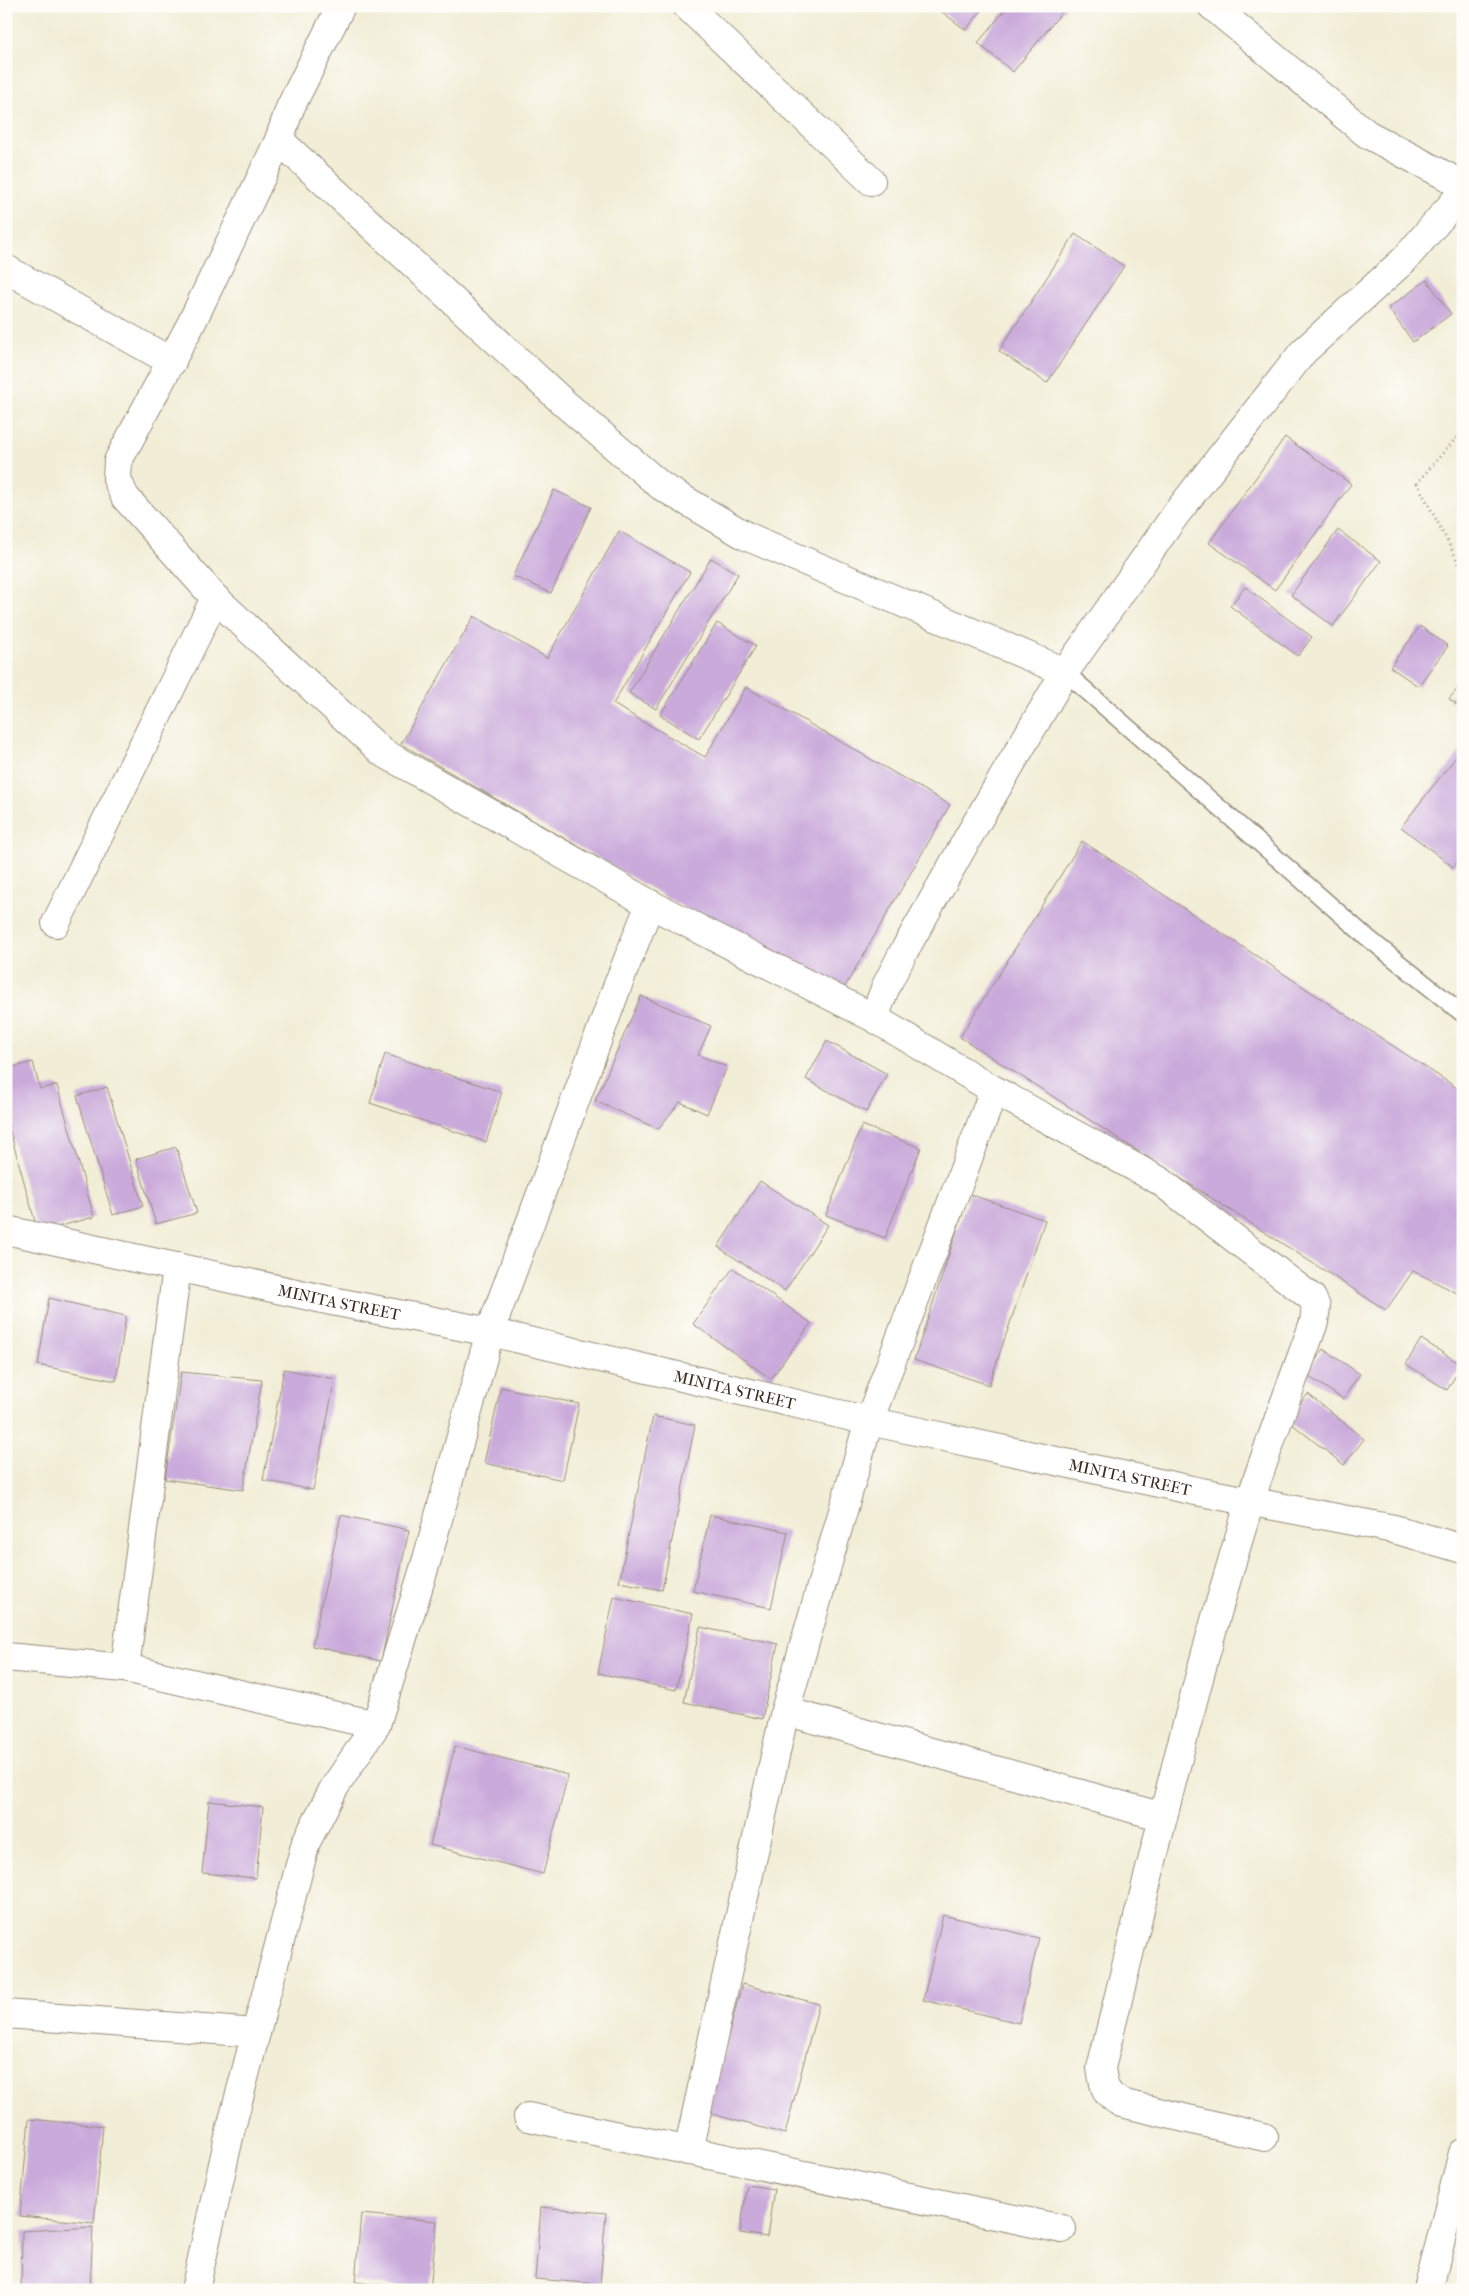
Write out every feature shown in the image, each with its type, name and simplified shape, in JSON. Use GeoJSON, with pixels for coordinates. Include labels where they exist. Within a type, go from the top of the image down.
{"type":"FeatureCollection","features":[{"type":"Feature","properties":{"kind":"street"},"geometry":{"type":"LineString","coordinates":[[341,6],[290,108],[280,140],[172,362],[118,461],[117,479],[125,498],[215,598],[382,752],[650,904],[874,1018],[994,1090],[1160,1181],[1312,1298],[1316,1307],[1314,1322],[1250,1501],[1200,1676],[1102,2068],[1105,2090],[1111,2098],[1121,2103],[1264,2137]]}},
{"type":"Feature","properties":{"kind":"street"},"geometry":{"type":"LineString","coordinates":[[687,6],[871,181]]}},
{"type":"Feature","properties":{"kind":"street"},"geometry":{"type":"LineString","coordinates":[[1212,6],[1367,134],[1463,185]]}},
{"type":"Feature","properties":{"kind":"street"},"geometry":{"type":"LineString","coordinates":[[280,140],[564,403],[661,486],[746,536],[1065,672]]}},
{"type":"Feature","properties":{"kind":"street"},"geometry":{"type":"LineString","coordinates":[[874,1018],[886,986],[903,953],[1065,672],[1176,514],[1303,352],[1404,260],[1463,192]]}},
{"type":"Feature","properties":{"kind":"street"},"geometry":{"type":"LineString","coordinates":[[6,269],[172,362]]}},
{"type":"Feature","properties":{"kind":"street"},"geometry":{"type":"LineString","coordinates":[[56,923],[215,598]]}},
{"type":"Feature","properties":{"kind":"street"},"geometry":{"type":"LineString","coordinates":[[194,2290],[231,2128],[306,1842],[334,1788],[376,1725],[427,1559],[490,1332],[617,987],[650,904]]}},
{"type":"Feature","properties":{"kind":"street"},"geometry":{"type":"LineString","coordinates":[[688,2150],[785,1711],[869,1421],[994,1090]]}},
{"type":"Feature","properties":{"kind":"street","name":"MINITA STREET"},"geometry":{"type":"LineString","coordinates":[[6,1230],[490,1332],[869,1421],[1250,1501],[1394,1529],[1463,1549]]}},
{"type":"Feature","properties":{"kind":"street"},"geometry":{"type":"LineString","coordinates":[[125,1668],[177,1267]]}},
{"type":"Feature","properties":{"kind":"street"},"geometry":{"type":"LineString","coordinates":[[6,1656],[125,1668],[376,1725]]}},
{"type":"Feature","properties":{"kind":"street"},"geometry":{"type":"LineString","coordinates":[[785,1711],[1163,1818]]}},
{"type":"Feature","properties":{"kind":"street"},"geometry":{"type":"LineString","coordinates":[[6,2014],[256,2033]]}},
{"type":"Feature","properties":{"kind":"street"},"geometry":{"type":"LineString","coordinates":[[528,2117],[1062,2229]]}},
{"type":"Feature","properties":{"kind":"street"},"geometry":{"type":"LineString","coordinates":[[1428,2290],[1463,2153]]}},
{"type":"Feature","properties":{"kind":"lane"},"geometry":{"type":"LineString","coordinates":[[1065,672],[1363,934],[1463,1014]]}},
{"type":"Feature","properties":{"kind":"path"},"geometry":{"type":"LineString","coordinates":[[1463,430],[1417,483],[1463,571]]}},
{"type":"Feature","properties":{"kind":"building"},"geometry":{"type":"Polygon","coordinates":[[[934,6],[985,6],[966,30],[934,6]]]}},
{"type":"Feature","properties":{"kind":"building"},"geometry":{"type":"Polygon","coordinates":[[[1008,6],[1067,6],[1013,72],[978,43],[1008,6]]]}},
{"type":"Feature","properties":{"kind":"building"},"geometry":{"type":"Polygon","coordinates":[[[1075,234],[1124,266],[1047,383],[999,351],[1075,234]]]}},
{"type":"Feature","properties":{"kind":"building"},"geometry":{"type":"Polygon","coordinates":[[[1427,280],[1451,314],[1413,342],[1388,308],[1427,280]]]}},
{"type":"Feature","properties":{"kind":"building"},"geometry":{"type":"Polygon","coordinates":[[[1285,437],[1351,484],[1275,590],[1209,543],[1285,437]]]}},
{"type":"Feature","properties":{"kind":"building"},"geometry":{"type":"Polygon","coordinates":[[[554,490],[591,507],[551,593],[513,576],[554,490]]]}},
{"type":"Feature","properties":{"kind":"building"},"geometry":{"type":"Polygon","coordinates":[[[1338,530],[1381,561],[1333,626],[1291,595],[1338,530]]]}},
{"type":"Feature","properties":{"kind":"building"},"geometry":{"type":"Polygon","coordinates":[[[619,531],[690,572],[613,704],[705,757],[746,687],[950,805],[839,997],[401,744],[474,616],[547,658],[619,531]]]}},
{"type":"Feature","properties":{"kind":"building"},"geometry":{"type":"Polygon","coordinates":[[[711,558],[738,574],[656,709],[629,693],[711,558]]]}},
{"type":"Feature","properties":{"kind":"building"},"geometry":{"type":"Polygon","coordinates":[[[1245,587],[1312,637],[1298,656],[1230,606],[1245,587]]]}},
{"type":"Feature","properties":{"kind":"building"},"geometry":{"type":"Polygon","coordinates":[[[717,623],[756,646],[699,739],[660,715],[717,623]]]}},
{"type":"Feature","properties":{"kind":"building"},"geometry":{"type":"Polygon","coordinates":[[[1420,626],[1448,646],[1418,686],[1390,667],[1420,626]]]}},
{"type":"Feature","properties":{"kind":"building"},"geometry":{"type":"Polygon","coordinates":[[[1463,682],[1463,709],[1449,699],[1463,682]]]}},
{"type":"Feature","properties":{"kind":"building"},"geometry":{"type":"Polygon","coordinates":[[[1463,748],[1463,855],[1453,867],[1401,827],[1463,748]]]}},
{"type":"Feature","properties":{"kind":"building"},"geometry":{"type":"Polygon","coordinates":[[[1082,841],[1463,1092],[1463,1296],[1413,1271],[1386,1310],[960,1037],[1082,841]]]}},
{"type":"Feature","properties":{"kind":"building"},"geometry":{"type":"Polygon","coordinates":[[[641,996],[711,1026],[698,1055],[727,1067],[707,1114],[680,1102],[658,1129],[595,1101],[641,996]]]}},
{"type":"Feature","properties":{"kind":"building"},"geometry":{"type":"Polygon","coordinates":[[[827,1041],[887,1074],[866,1112],[806,1079],[827,1041]]]}},
{"type":"Feature","properties":{"kind":"building"},"geometry":{"type":"Polygon","coordinates":[[[385,1054],[502,1092],[486,1142],[370,1103],[385,1054]]]}},
{"type":"Feature","properties":{"kind":"building"},"geometry":{"type":"Polygon","coordinates":[[[33,1062],[40,1089],[57,1085],[94,1217],[38,1232],[6,1117],[6,1069],[33,1062]]]}},
{"type":"Feature","properties":{"kind":"building"},"geometry":{"type":"Polygon","coordinates":[[[107,1087],[143,1206],[113,1215],[77,1096],[107,1087]]]}},
{"type":"Feature","properties":{"kind":"building"},"geometry":{"type":"Polygon","coordinates":[[[862,1125],[921,1148],[885,1238],[826,1215],[862,1125]]]}},
{"type":"Feature","properties":{"kind":"building"},"geometry":{"type":"Polygon","coordinates":[[[176,1147],[197,1213],[156,1224],[136,1159],[176,1147]]]}},
{"type":"Feature","properties":{"kind":"building"},"geometry":{"type":"Polygon","coordinates":[[[760,1181],[828,1225],[785,1291],[718,1247],[760,1181]]]}},
{"type":"Feature","properties":{"kind":"building"},"geometry":{"type":"Polygon","coordinates":[[[969,1194],[1045,1220],[989,1385],[914,1360],[969,1194]]]}},
{"type":"Feature","properties":{"kind":"building"},"geometry":{"type":"Polygon","coordinates":[[[733,1268],[811,1323],[771,1379],[693,1324],[733,1268]]]}},
{"type":"Feature","properties":{"kind":"building"},"geometry":{"type":"Polygon","coordinates":[[[49,1298],[126,1316],[116,1381],[38,1365],[49,1298]]]}},
{"type":"Feature","properties":{"kind":"building"},"geometry":{"type":"Polygon","coordinates":[[[1421,1339],[1462,1365],[1447,1390],[1406,1364],[1421,1339]]]}},
{"type":"Feature","properties":{"kind":"building"},"geometry":{"type":"Polygon","coordinates":[[[1323,1349],[1360,1374],[1343,1399],[1306,1375],[1323,1349]]]}},
{"type":"Feature","properties":{"kind":"building"},"geometry":{"type":"Polygon","coordinates":[[[284,1369],[335,1379],[313,1490],[263,1480],[284,1369]]]}},
{"type":"Feature","properties":{"kind":"building"},"geometry":{"type":"Polygon","coordinates":[[[181,1372],[262,1380],[243,1490],[165,1479],[181,1372]]]}},
{"type":"Feature","properties":{"kind":"building"},"geometry":{"type":"Polygon","coordinates":[[[501,1387],[579,1404],[563,1480],[484,1463],[501,1387]]]}},
{"type":"Feature","properties":{"kind":"building"},"geometry":{"type":"Polygon","coordinates":[[[1308,1394],[1364,1439],[1344,1465],[1287,1420],[1308,1394]]]}},
{"type":"Feature","properties":{"kind":"building"},"geometry":{"type":"Polygon","coordinates":[[[653,1416],[695,1425],[662,1590],[619,1582],[653,1416]]]}},
{"type":"Feature","properties":{"kind":"building"},"geometry":{"type":"Polygon","coordinates":[[[341,1515],[409,1530],[381,1661],[312,1646],[341,1515]]]}},
{"type":"Feature","properties":{"kind":"building"},"geometry":{"type":"Polygon","coordinates":[[[710,1515],[788,1532],[771,1608],[693,1591],[710,1515]]]}},
{"type":"Feature","properties":{"kind":"building"},"geometry":{"type":"Polygon","coordinates":[[[614,1597],[693,1614],[676,1690],[598,1673],[614,1597]]]}},
{"type":"Feature","properties":{"kind":"building"},"geometry":{"type":"Polygon","coordinates":[[[700,1627],[778,1644],[762,1719],[684,1702],[700,1627]]]}},
{"type":"Feature","properties":{"kind":"building"},"geometry":{"type":"Polygon","coordinates":[[[455,1746],[568,1775],[543,1874],[430,1845],[455,1746]]]}},
{"type":"Feature","properties":{"kind":"building"},"geometry":{"type":"Polygon","coordinates":[[[209,1801],[263,1807],[256,1878],[202,1873],[209,1801]]]}},
{"type":"Feature","properties":{"kind":"building"},"geometry":{"type":"Polygon","coordinates":[[[943,1915],[1039,1938],[1019,2023],[923,2000],[943,1915]]]}},
{"type":"Feature","properties":{"kind":"building"},"geometry":{"type":"Polygon","coordinates":[[[742,1984],[819,2004],[785,2134],[708,2113],[742,1984]]]}},
{"type":"Feature","properties":{"kind":"building"},"geometry":{"type":"Polygon","coordinates":[[[29,2119],[103,2126],[94,2223],[20,2216],[29,2119]]]}},
{"type":"Feature","properties":{"kind":"building"},"geometry":{"type":"Polygon","coordinates":[[[747,2185],[774,2189],[767,2237],[740,2233],[747,2185]]]}},
{"type":"Feature","properties":{"kind":"building"},"geometry":{"type":"Polygon","coordinates":[[[541,2207],[606,2213],[600,2284],[535,2279],[541,2207]]]}},
{"type":"Feature","properties":{"kind":"building"},"geometry":{"type":"Polygon","coordinates":[[[361,2214],[437,2221],[430,2290],[355,2282],[361,2214]]]}},
{"type":"Feature","properties":{"kind":"building"},"geometry":{"type":"Polygon","coordinates":[[[93,2227],[90,2290],[21,2290],[22,2231],[93,2227]]]}}]}
